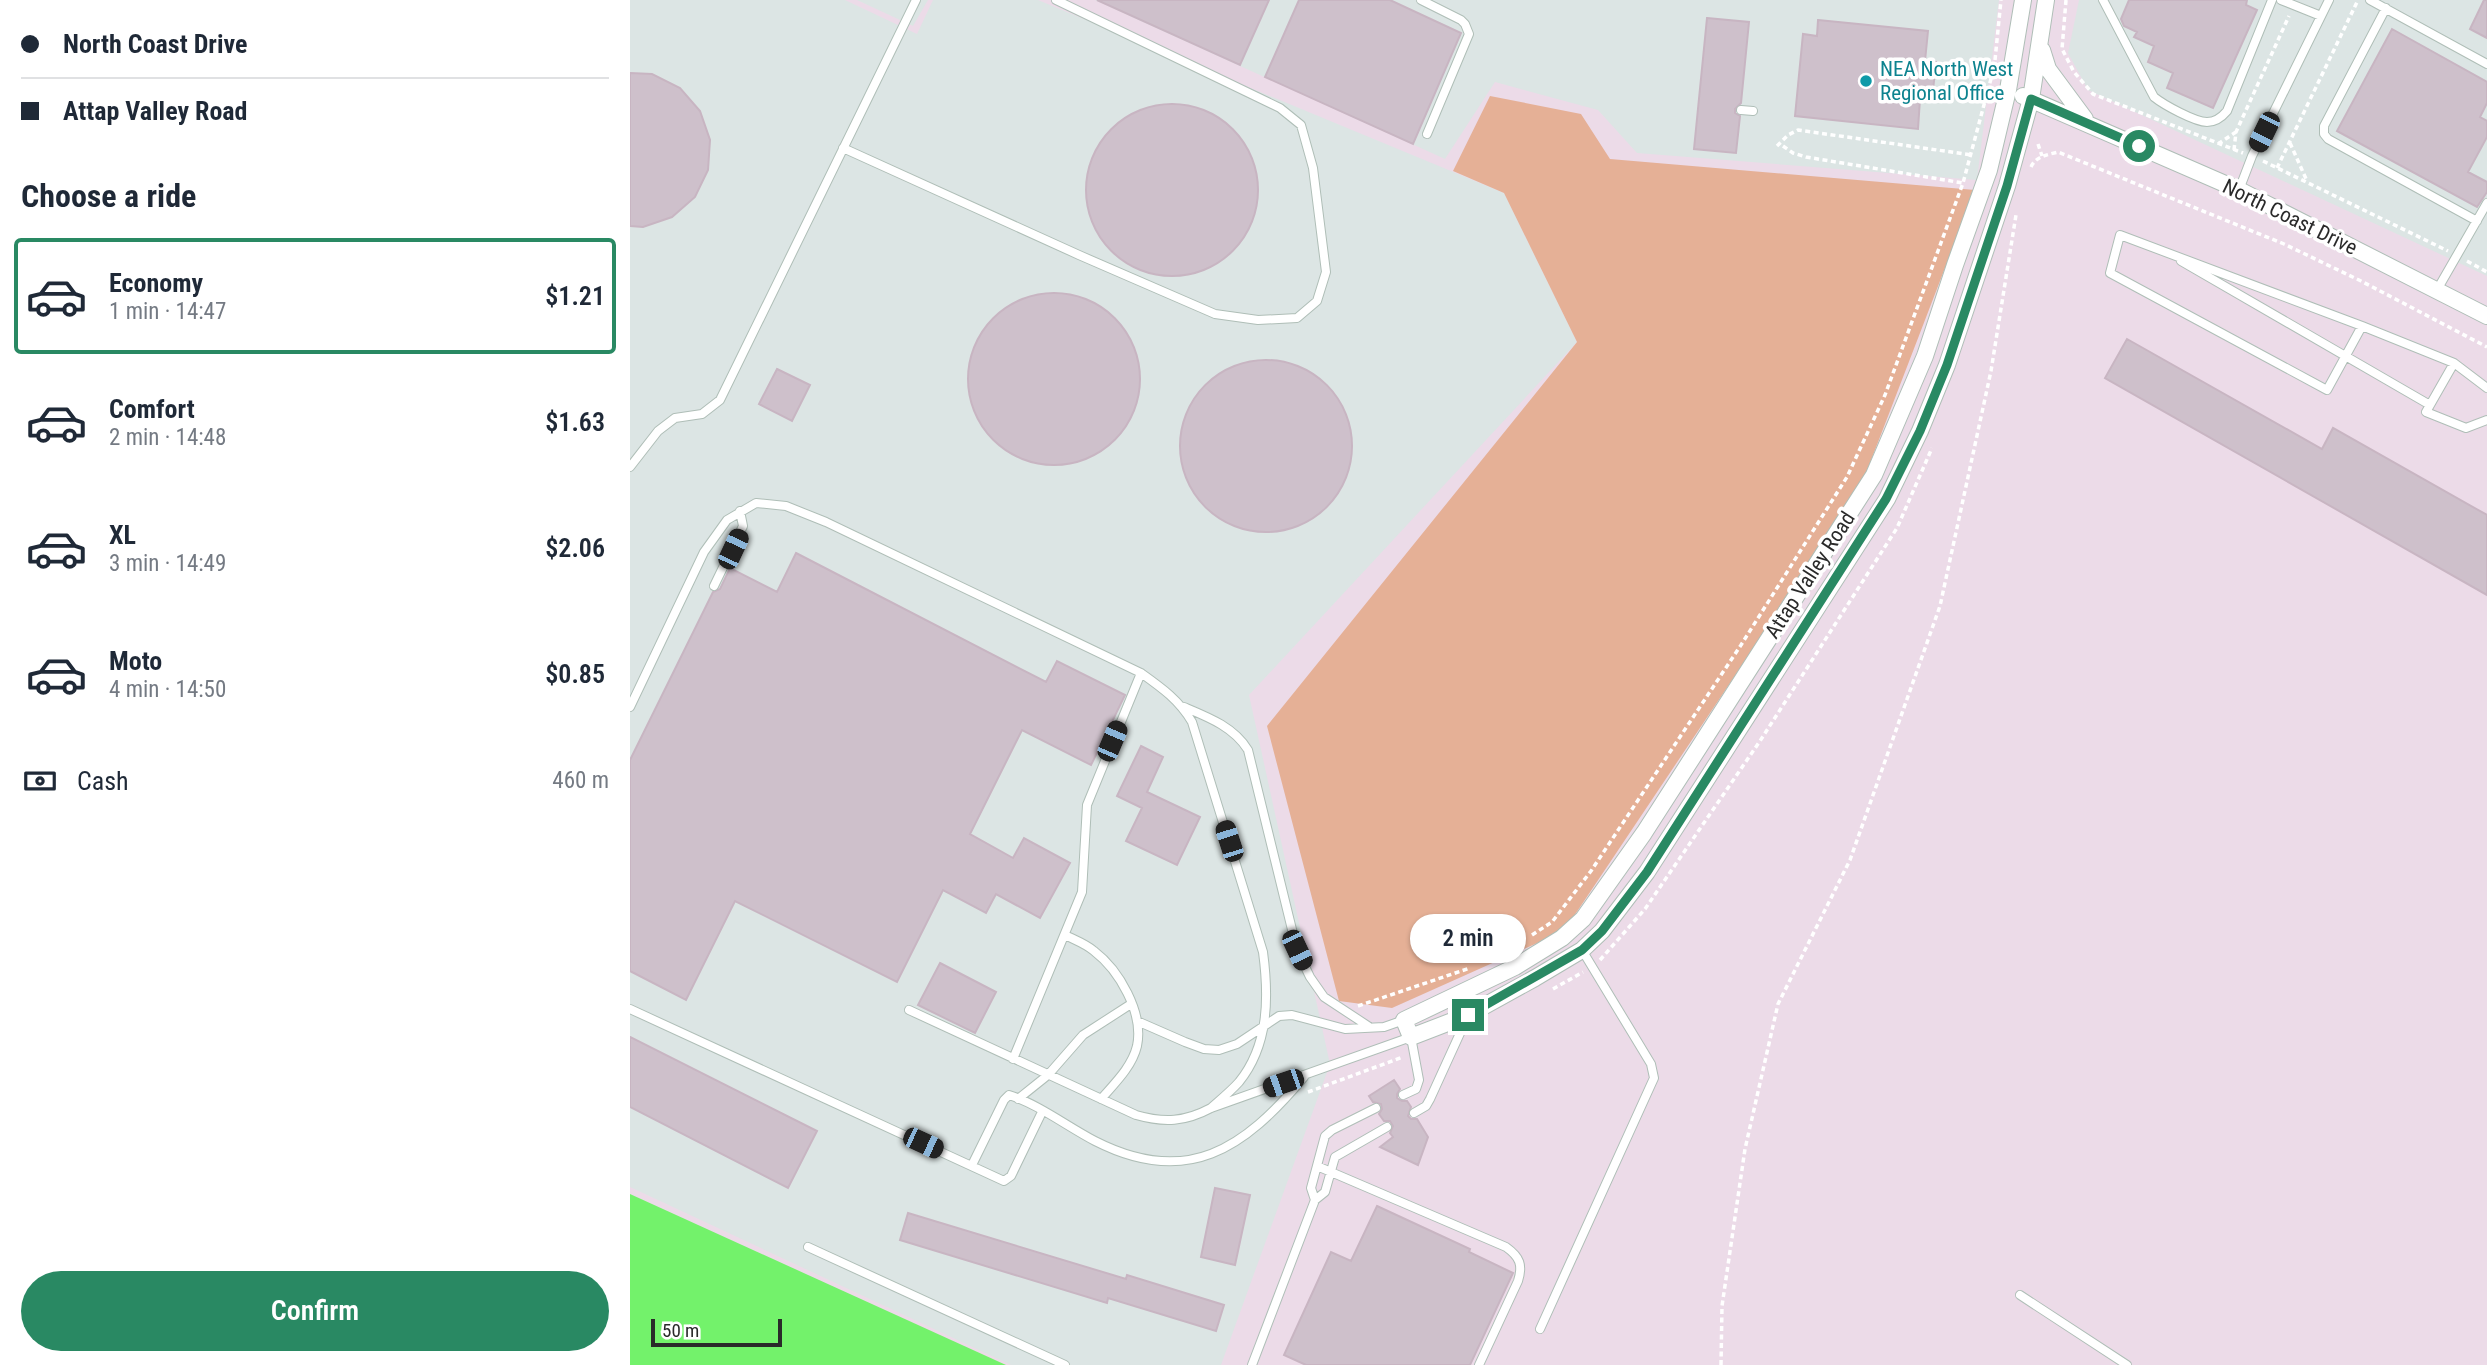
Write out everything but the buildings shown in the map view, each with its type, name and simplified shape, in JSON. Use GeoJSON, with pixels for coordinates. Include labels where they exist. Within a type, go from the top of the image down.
{"type":"FeatureCollection","features":[{"type":"Feature","properties":{"kind":"street","name":"Attap Valley Road"},"geometry":{"type":"LineString","coordinates":[[1404,1020],[1516,967],[1562,938],[1583,919],[1644,833],[1874,475],[1925,356],[1989,170],[2008,90],[2023,0]]}},
{"type":"Feature","properties":{"kind":"street","name":"Attap Valley Road"},"geometry":{"type":"LineString","coordinates":[[1413,1045],[1582,950],[1602,931],[1647,872],[1886,499],[1920,431],[1947,365],[2010,176],[2031,99],[2046,0]]}},
{"type":"Feature","properties":{"kind":"street","name":"North Coast Drive"},"geometry":{"type":"LineString","coordinates":[[2041,44],[2048,69],[2089,124]]}},
{"type":"Feature","properties":{"kind":"street","name":"North Coast Drive"},"geometry":{"type":"LineString","coordinates":[[2008,90],[2239,190],[2487,316]]}},
{"type":"Feature","properties":{"kind":"street"},"geometry":{"type":"LineString","coordinates":[[1925,356],[1947,365]]}},
{"type":"Feature","properties":{"kind":"street"},"geometry":{"type":"LineString","coordinates":[[1404,1020],[1413,1045]]}},
{"type":"Feature","properties":{"kind":"lane"},"geometry":{"type":"LineString","coordinates":[[630,467],[658,431],[675,418],[702,414],[720,400],[916,0]]}},
{"type":"Feature","properties":{"kind":"lane"},"geometry":{"type":"LineString","coordinates":[[843,148],[1215,314],[1258,320],[1297,318],[1317,301],[1326,272],[1313,168],[1301,125],[1280,108],[1056,0]]}},
{"type":"Feature","properties":{"kind":"lane"},"geometry":{"type":"LineString","coordinates":[[1421,0],[1461,20],[1468,34],[1427,134]]}},
{"type":"Feature","properties":{"kind":"lane"},"geometry":{"type":"LineString","coordinates":[[2103,0],[2154,97],[2161,103],[2203,122],[2211,122],[2227,111],[2273,0]]}},
{"type":"Feature","properties":{"kind":"lane"},"geometry":{"type":"LineString","coordinates":[[2281,0],[2321,16]]}},
{"type":"Feature","properties":{"kind":"lane"},"geometry":{"type":"LineString","coordinates":[[2239,190],[2252,156],[2329,0]]}},
{"type":"Feature","properties":{"kind":"lane"},"geometry":{"type":"LineString","coordinates":[[2370,0],[2487,64]]}},
{"type":"Feature","properties":{"kind":"lane"},"geometry":{"type":"LineString","coordinates":[[2386,8],[2324,126],[2323,134],[2477,220]]}},
{"type":"Feature","properties":{"kind":"lane"},"geometry":{"type":"LineString","coordinates":[[1741,110],[1753,111]]}},
{"type":"Feature","properties":{"kind":"lane"},"geometry":{"type":"LineString","coordinates":[[1989,170],[2010,176]]}},
{"type":"Feature","properties":{"kind":"lane"},"geometry":{"type":"LineString","coordinates":[[2437,290],[2487,203]]}},
{"type":"Feature","properties":{"kind":"lane"},"geometry":{"type":"LineString","coordinates":[[2362,326],[2327,390],[2110,273],[2120,234],[2362,326],[2454,363],[2487,388]]}},
{"type":"Feature","properties":{"kind":"lane"},"geometry":{"type":"LineString","coordinates":[[2161,250],[2430,405]]}},
{"type":"Feature","properties":{"kind":"lane"},"geometry":{"type":"LineString","coordinates":[[2454,363],[2426,412],[2466,428],[2487,420]]}},
{"type":"Feature","properties":{"kind":"lane"},"geometry":{"type":"LineString","coordinates":[[630,707],[704,552],[727,520],[756,503],[775,503],[805,513],[1141,673],[1171,695],[1192,722],[1259,936],[1267,982],[1262,1038],[1251,1064],[1238,1083],[1211,1108]]}},
{"type":"Feature","properties":{"kind":"lane"},"geometry":{"type":"LineString","coordinates":[[714,586],[743,526],[740,511]]}},
{"type":"Feature","properties":{"kind":"lane"},"geometry":{"type":"LineString","coordinates":[[1013,1059],[1082,892],[1087,805],[1141,673]]}},
{"type":"Feature","properties":{"kind":"lane"},"geometry":{"type":"LineString","coordinates":[[1182,706],[1212,719],[1240,738],[1248,750],[1297,950],[1310,977],[1324,997],[1368,1026]]}},
{"type":"Feature","properties":{"kind":"lane"},"geometry":{"type":"LineString","coordinates":[[1065,936],[1092,949],[1107,963],[1128,994],[1137,1021],[1137,1047],[1126,1070],[1101,1099]]}},
{"type":"Feature","properties":{"kind":"lane"},"geometry":{"type":"LineString","coordinates":[[1540,1329],[1654,1078],[1651,1064],[1582,950]]}},
{"type":"Feature","properties":{"kind":"lane"},"geometry":{"type":"LineString","coordinates":[[1018,1099],[1048,1075],[1083,1035],[1131,1003]]}},
{"type":"Feature","properties":{"kind":"lane"},"geometry":{"type":"LineString","coordinates":[[630,1009],[1004,1181],[1008,1179],[1042,1112]]}},
{"type":"Feature","properties":{"kind":"lane"},"geometry":{"type":"LineString","coordinates":[[909,1010],[1136,1115],[1158,1121],[1181,1120],[1306,1074],[1413,1045],[1419,1083],[1416,1089],[1404,1095]]}},
{"type":"Feature","properties":{"kind":"lane"},"geometry":{"type":"LineString","coordinates":[[1137,1021],[1204,1049],[1219,1050],[1237,1044],[1279,1016],[1292,1015],[1345,1029],[1384,1027],[1404,1020]]}},
{"type":"Feature","properties":{"kind":"lane"},"geometry":{"type":"LineString","coordinates":[[1414,1113],[1426,1106],[1430,1099],[1468,1015]]}},
{"type":"Feature","properties":{"kind":"lane"},"geometry":{"type":"LineString","coordinates":[[972,1165],[1009,1095],[1097,1142],[1132,1157],[1156,1162],[1182,1162],[1206,1156],[1236,1141],[1260,1124],[1306,1074]]}},
{"type":"Feature","properties":{"kind":"lane"},"geometry":{"type":"LineString","coordinates":[[1315,1200],[1311,1188],[1325,1136],[1376,1108]]}},
{"type":"Feature","properties":{"kind":"lane"},"geometry":{"type":"LineString","coordinates":[[1252,1365],[1315,1200],[1325,1192],[1339,1153],[1387,1127]]}},
{"type":"Feature","properties":{"kind":"lane"},"geometry":{"type":"LineString","coordinates":[[1317,1166],[1506,1247],[1517,1256],[1521,1270],[1518,1281],[1479,1365]]}},
{"type":"Feature","properties":{"kind":"lane"},"geometry":{"type":"LineString","coordinates":[[808,1247],[1065,1365]]}},
{"type":"Feature","properties":{"kind":"lane"},"geometry":{"type":"LineString","coordinates":[[2020,1295],[2127,1365]]}},
{"type":"Feature","properties":{"kind":"path"},"geometry":{"type":"LineString","coordinates":[[1523,941],[1552,922],[1591,871],[1741,645],[1847,477],[1885,395],[1963,183],[1994,69],[2001,0]]}},
{"type":"Feature","properties":{"kind":"path"},"geometry":{"type":"LineString","coordinates":[[2277,168],[2358,0]]}},
{"type":"Feature","properties":{"kind":"path"},"geometry":{"type":"LineString","coordinates":[[2234,149],[2236,132],[2275,52],[2294,5]]}},
{"type":"Feature","properties":{"kind":"path"},"geometry":{"type":"LineString","coordinates":[[1777,146],[1798,130],[1972,155]]}},
{"type":"Feature","properties":{"kind":"path"},"geometry":{"type":"LineString","coordinates":[[2218,144],[2236,132]]}},
{"type":"Feature","properties":{"kind":"path"},"geometry":{"type":"LineString","coordinates":[[2290,142],[2308,183]]}},
{"type":"Feature","properties":{"kind":"path"},"geometry":{"type":"LineString","coordinates":[[2038,144],[2042,156]]}},
{"type":"Feature","properties":{"kind":"path"},"geometry":{"type":"LineString","coordinates":[[1783,146],[1806,157],[1963,183]]}},
{"type":"Feature","properties":{"kind":"path"},"geometry":{"type":"LineString","coordinates":[[2028,172],[2033,162],[2042,156],[2058,152],[2284,244],[2487,347]]}},
{"type":"Feature","properties":{"kind":"path"},"geometry":{"type":"LineString","coordinates":[[1721,1365],[1723,1306],[1745,1149],[1778,1004],[1850,860],[1940,606],[1991,371],[2016,212]]}},
{"type":"Feature","properties":{"kind":"path"},"geometry":{"type":"LineString","coordinates":[[2007,229],[2010,216]]}},
{"type":"Feature","properties":{"kind":"path"},"geometry":{"type":"LineString","coordinates":[[1549,990],[1592,967],[1611,950],[1645,909],[1760,741],[1897,528],[1934,444]]}},
{"type":"Feature","properties":{"kind":"path"},"geometry":{"type":"LineString","coordinates":[[1346,1009],[1422,986],[1481,963]]}},
{"type":"Feature","properties":{"kind":"path"},"geometry":{"type":"LineString","coordinates":[[1283,1102],[1413,1045]]}},
{"type":"Feature","properties":{"kind":"shaded area"},"geometry":{"type":"Polygon","coordinates":[[[630,0],[845,0],[917,34],[933,0],[1038,0],[1504,193],[1577,342],[1249,695],[1330,1064],[1221,1365],[1011,1365],[630,1187],[630,0]]]}},
{"type":"Feature","properties":{"kind":"shaded area"},"geometry":{"type":"Polygon","coordinates":[[[857,0],[928,0],[913,26],[857,0]]]}},
{"type":"Feature","properties":{"kind":"shaded area"},"geometry":{"type":"Polygon","coordinates":[[[1095,0],[1999,0],[1977,180],[1637,153],[1598,110],[1495,82],[1445,159],[1095,0]]]}},
{"type":"Feature","properties":{"kind":"shaded area"},"geometry":{"type":"Polygon","coordinates":[[[2079,0],[2487,0],[2487,276],[2088,90],[2068,53],[2079,0]]]}},
{"type":"Feature","properties":{"kind":"shaded area"},"geometry":{"type":"Polygon","coordinates":[[[1490,96],[1581,114],[1610,159],[1975,190],[1860,489],[1564,931],[1392,1008],[1339,1001],[1267,726],[1577,342],[1504,193],[1453,171],[1490,96]]]}},
{"type":"Feature","properties":{"kind":"shaded area"},"geometry":{"type":"Polygon","coordinates":[[[630,1194],[1006,1365],[630,1365],[630,1194]]]}},
{"type":"Feature","properties":{"kind":"place","name":"NEA North West Regional Office"},"geometry":{"type":"Point","coordinates":[1866,81]}},
{"type":"Feature","properties":{"kind":"route"},"geometry":{"type":"LineString","coordinates":[[1468,1015],[1582,950],[1602,931],[1647,872],[1886,499],[1920,431],[1947,365],[2007,186],[2031,99],[2139,146]]}}]}
